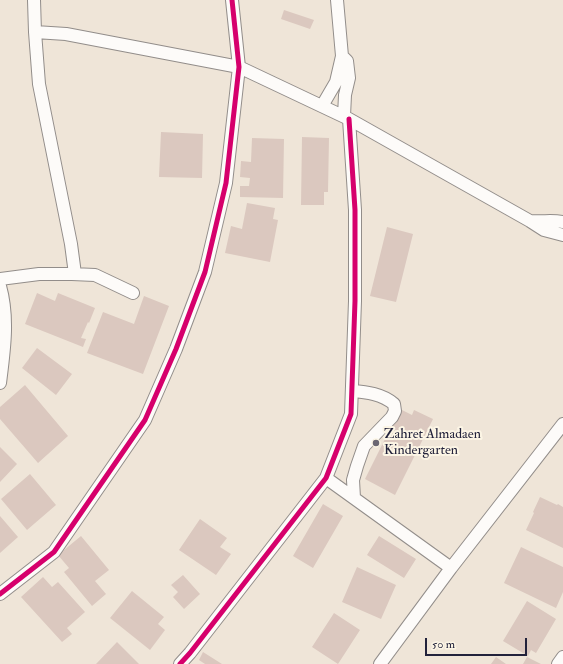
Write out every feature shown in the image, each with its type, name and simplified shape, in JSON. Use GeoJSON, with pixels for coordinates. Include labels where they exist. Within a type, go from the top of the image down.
{"type":"FeatureCollection","features":[{"type":"Feature","properties":{"kind":"street"},"geometry":{"type":"LineString","coordinates":[[34,0],[34,32],[39,84],[76,274]]}},
{"type":"Feature","properties":{"kind":"street"},"geometry":{"type":"LineString","coordinates":[[0,594],[54,552],[145,420],[176,349],[205,272],[226,182],[239,67],[232,0]]}},
{"type":"Feature","properties":{"kind":"street"},"geometry":{"type":"LineString","coordinates":[[322,106],[336,82],[342,56],[338,0]]}},
{"type":"Feature","properties":{"kind":"street"},"geometry":{"type":"LineString","coordinates":[[34,32],[66,34],[239,67],[346,117],[544,230],[563,235]]}},
{"type":"Feature","properties":{"kind":"street"},"geometry":{"type":"LineString","coordinates":[[180,664],[326,478],[351,414],[356,301],[355,210],[344,95],[349,78],[347,61],[342,56]]}},
{"type":"Feature","properties":{"kind":"street"},"geometry":{"type":"LineString","coordinates":[[530,221],[561,221]]}},
{"type":"Feature","properties":{"kind":"street"},"geometry":{"type":"LineString","coordinates":[[0,279],[39,274],[95,275],[133,293]]}},
{"type":"Feature","properties":{"kind":"street"},"geometry":{"type":"LineString","coordinates":[[0,286],[3,297],[5,319],[0,383]]}},
{"type":"Feature","properties":{"kind":"street"},"geometry":{"type":"LineString","coordinates":[[352,391],[369,392],[388,398],[394,404],[392,417],[364,446],[353,480],[354,498]]}},
{"type":"Feature","properties":{"kind":"street"},"geometry":{"type":"LineString","coordinates":[[380,664],[451,568],[563,424]]}},
{"type":"Feature","properties":{"kind":"street"},"geometry":{"type":"LineString","coordinates":[[326,478],[451,568]]}},
{"type":"Feature","properties":{"kind":"street"},"geometry":{"type":"LineString","coordinates":[[558,664],[563,657]]}},
{"type":"Feature","properties":{"kind":"building"},"geometry":{"type":"Polygon","coordinates":[[[284,10],[314,20],[310,29],[281,19],[284,10]]]}},
{"type":"Feature","properties":{"kind":"building"},"geometry":{"type":"Polygon","coordinates":[[[161,132],[203,134],[202,178],[159,177],[161,132]]]}},
{"type":"Feature","properties":{"kind":"building"},"geometry":{"type":"Polygon","coordinates":[[[302,137],[329,138],[328,192],[324,192],[324,205],[301,205],[302,137]]]}},
{"type":"Feature","properties":{"kind":"building"},"geometry":{"type":"Polygon","coordinates":[[[252,138],[284,139],[283,198],[240,197],[240,186],[249,186],[250,178],[240,177],[241,161],[251,162],[252,138]]]}},
{"type":"Feature","properties":{"kind":"building"},"geometry":{"type":"Polygon","coordinates":[[[247,203],[275,208],[273,219],[278,220],[270,262],[225,253],[231,226],[242,229],[247,203]]]}},
{"type":"Feature","properties":{"kind":"building"},"geometry":{"type":"Polygon","coordinates":[[[387,227],[413,234],[396,302],[370,296],[387,227]]]}},
{"type":"Feature","properties":{"kind":"building"},"geometry":{"type":"Polygon","coordinates":[[[37,293],[55,301],[58,293],[95,308],[81,338],[86,339],[83,347],[25,324],[37,293]]]}},
{"type":"Feature","properties":{"kind":"building"},"geometry":{"type":"Polygon","coordinates":[[[144,296],[169,306],[143,374],[87,353],[103,312],[134,324],[144,296]]]}},
{"type":"Feature","properties":{"kind":"building"},"geometry":{"type":"Polygon","coordinates":[[[37,348],[72,374],[56,395],[22,368],[37,348]]]}},
{"type":"Feature","properties":{"kind":"building"},"geometry":{"type":"Polygon","coordinates":[[[25,385],[68,436],[38,463],[0,419],[0,407],[25,385]]]}},
{"type":"Feature","properties":{"kind":"building"},"geometry":{"type":"Polygon","coordinates":[[[400,409],[412,415],[414,410],[433,419],[395,495],[365,479],[400,409]]]}},
{"type":"Feature","properties":{"kind":"building"},"geometry":{"type":"Polygon","coordinates":[[[0,447],[17,464],[0,482],[0,447]]]}},
{"type":"Feature","properties":{"kind":"building"},"geometry":{"type":"Polygon","coordinates":[[[30,474],[56,505],[27,530],[1,499],[30,474]]]}},
{"type":"Feature","properties":{"kind":"building"},"geometry":{"type":"Polygon","coordinates":[[[540,497],[563,507],[563,548],[526,530],[540,497]]]}},
{"type":"Feature","properties":{"kind":"building"},"geometry":{"type":"Polygon","coordinates":[[[323,504],[343,516],[313,568],[293,556],[323,504]]]}},
{"type":"Feature","properties":{"kind":"building"},"geometry":{"type":"Polygon","coordinates":[[[0,516],[18,537],[0,553],[0,516]]]}},
{"type":"Feature","properties":{"kind":"building"},"geometry":{"type":"Polygon","coordinates":[[[200,519],[227,538],[220,547],[231,554],[216,575],[179,550],[200,519]]]}},
{"type":"Feature","properties":{"kind":"building"},"geometry":{"type":"Polygon","coordinates":[[[81,536],[109,570],[95,581],[106,594],[92,606],[64,572],[69,568],[58,555],[81,536]]]}},
{"type":"Feature","properties":{"kind":"building"},"geometry":{"type":"Polygon","coordinates":[[[379,536],[416,559],[404,578],[367,555],[379,536]]]}},
{"type":"Feature","properties":{"kind":"building"},"geometry":{"type":"Polygon","coordinates":[[[521,547],[563,567],[563,592],[556,608],[504,583],[521,547]]]}},
{"type":"Feature","properties":{"kind":"building"},"geometry":{"type":"Polygon","coordinates":[[[357,567],[396,585],[381,619],[342,602],[357,567]]]}},
{"type":"Feature","properties":{"kind":"building"},"geometry":{"type":"Polygon","coordinates":[[[183,575],[200,594],[184,609],[173,597],[178,592],[171,585],[183,575]]]}},
{"type":"Feature","properties":{"kind":"building"},"geometry":{"type":"Polygon","coordinates":[[[43,577],[52,587],[58,582],[85,612],[67,628],[72,634],[62,642],[21,597],[43,577]]]}},
{"type":"Feature","properties":{"kind":"building"},"geometry":{"type":"Polygon","coordinates":[[[132,591],[164,617],[158,624],[165,630],[150,650],[110,618],[132,591]]]}},
{"type":"Feature","properties":{"kind":"building"},"geometry":{"type":"Polygon","coordinates":[[[527,601],[556,619],[536,653],[531,650],[528,656],[503,641],[527,601]]]}},
{"type":"Feature","properties":{"kind":"building"},"geometry":{"type":"Polygon","coordinates":[[[334,613],[360,630],[338,664],[312,647],[334,613]]]}},
{"type":"Feature","properties":{"kind":"building"},"geometry":{"type":"Polygon","coordinates":[[[117,642],[139,664],[96,664],[117,642]]]}},
{"type":"Feature","properties":{"kind":"building"},"geometry":{"type":"Polygon","coordinates":[[[203,652],[222,664],[205,664],[199,660],[203,652]]]}},
{"type":"Feature","properties":{"kind":"building"},"geometry":{"type":"Polygon","coordinates":[[[496,657],[506,664],[491,664],[496,657]]]}},
{"type":"Feature","properties":{"kind":"building"},"geometry":{"type":"Polygon","coordinates":[[[527,657],[541,664],[523,664],[527,657]]]}},
{"type":"Feature","properties":{"kind":"cycle path"},"geometry":{"type":"LineString","coordinates":[[0,594],[54,552],[145,420],[176,349],[205,272],[226,183],[239,67],[232,0]]}},
{"type":"Feature","properties":{"kind":"cycle path"},"geometry":{"type":"LineString","coordinates":[[180,664],[326,478],[351,414],[355,301],[355,210],[349,119]]}},
{"type":"Feature","properties":{"kind":"place","name":"Zahret Almadaen Kindergarten"},"geometry":{"type":"Point","coordinates":[376,443]}}]}
